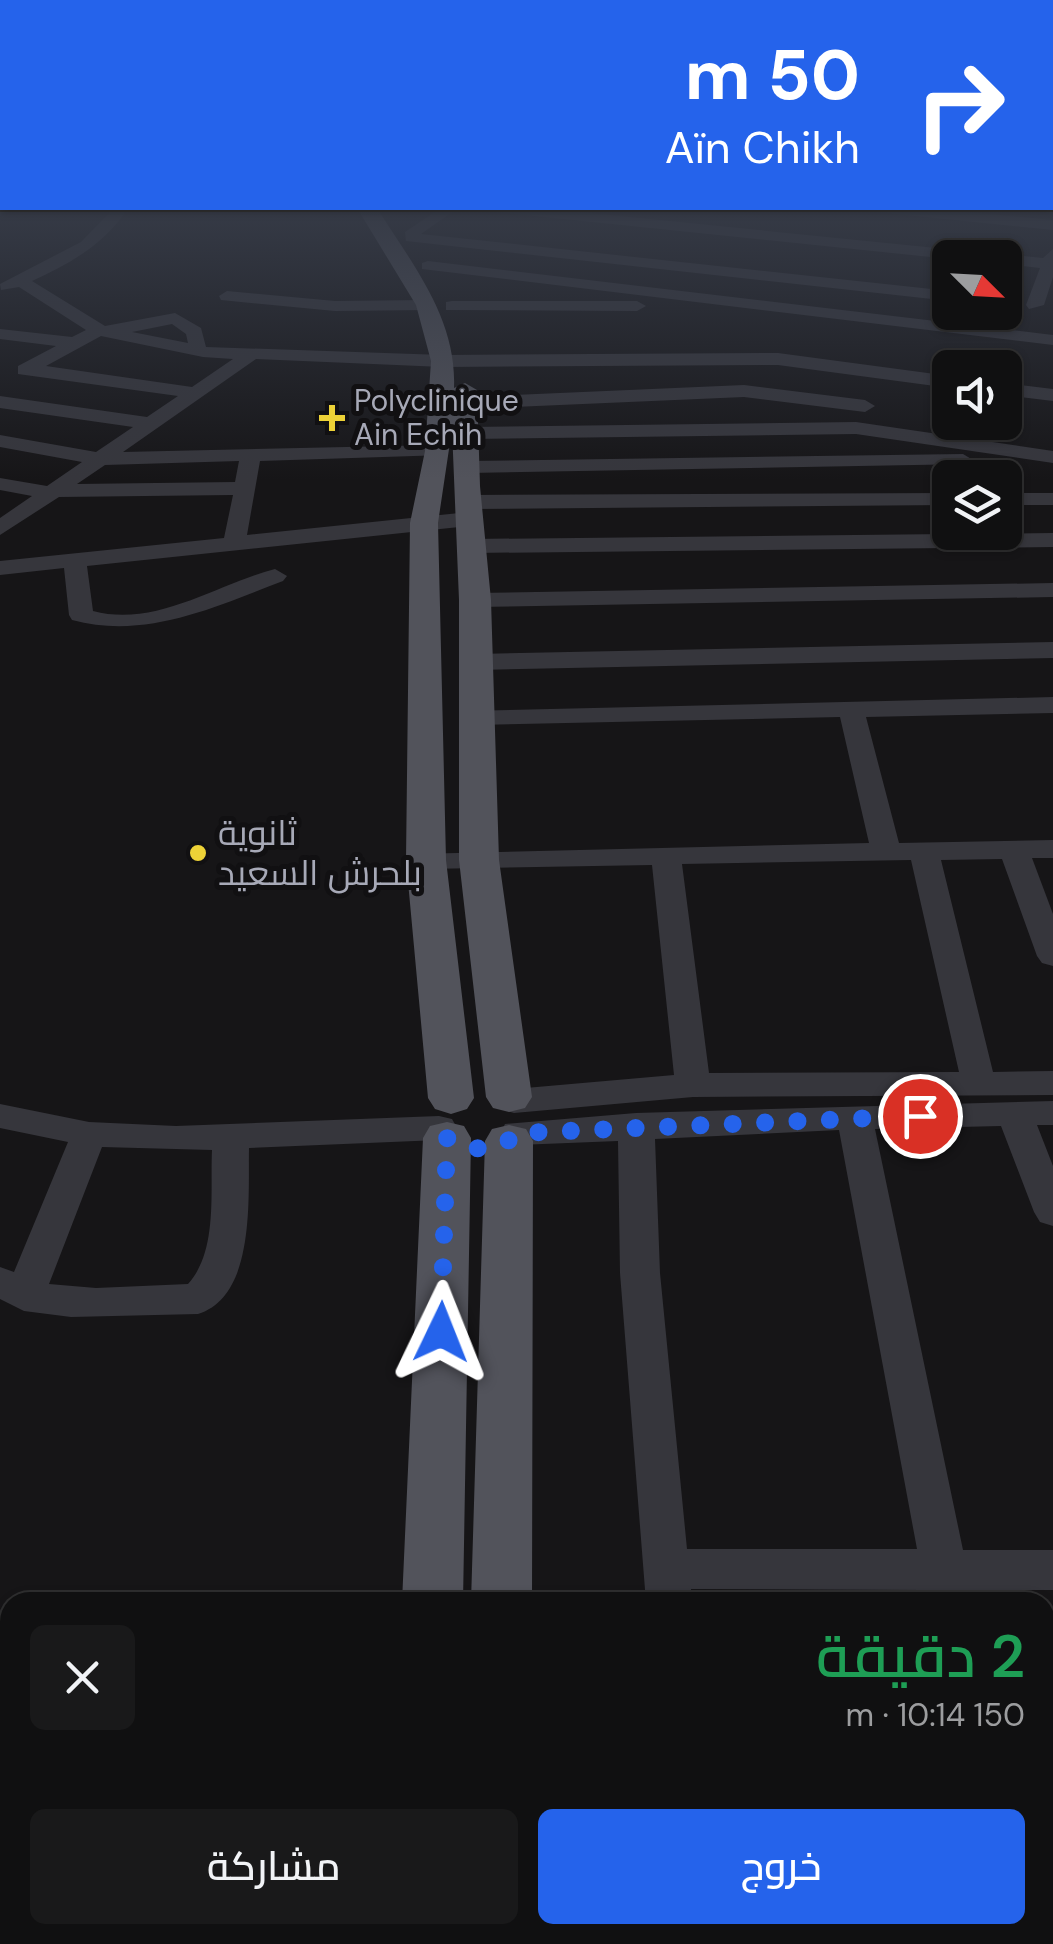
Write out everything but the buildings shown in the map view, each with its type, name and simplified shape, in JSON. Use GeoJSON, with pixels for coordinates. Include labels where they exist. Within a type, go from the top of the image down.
{"type":"FeatureCollection","features":[{"type":"Feature","properties":{"kind":"main road"},"geometry":{"type":"LineString","coordinates":[[434,299],[439,306]]}},
{"type":"Feature","properties":{"kind":"main road"},"geometry":{"type":"LineString","coordinates":[[432,1592],[446,1122],[426,860],[424,523],[453,432],[454,361],[436,299]]}},
{"type":"Feature","properties":{"kind":"main road"},"geometry":{"type":"LineString","coordinates":[[454,361],[453,432],[468,467],[475,600],[480,860],[512,1118],[501,1592]]}},
{"type":"Feature","properties":{"kind":"main road"},"geometry":{"type":"LineString","coordinates":[[446,1122],[486,1090],[512,1118]]}},
{"type":"Feature","properties":{"kind":"street"},"geometry":{"type":"LineString","coordinates":[[50,299],[102,331],[198,351],[249,356],[454,361],[782,331],[924,324],[1053,340]]}},
{"type":"Feature","properties":{"kind":"street"},"geometry":{"type":"LineString","coordinates":[[256,299],[335,306],[573,308],[722,301]]}},
{"type":"Feature","properties":{"kind":"street"},"geometry":{"type":"LineString","coordinates":[[711,299],[890,374],[932,380]]}},
{"type":"Feature","properties":{"kind":"street"},"geometry":{"type":"LineString","coordinates":[[782,331],[803,299]]}},
{"type":"Feature","properties":{"kind":"street"},"geometry":{"type":"LineString","coordinates":[[195,393],[21,373],[102,331],[175,318],[195,332],[198,351]]}},
{"type":"Feature","properties":{"kind":"street"},"geometry":{"type":"LineString","coordinates":[[856,428],[865,406],[924,324]]}},
{"type":"Feature","properties":{"kind":"street"},"geometry":{"type":"LineString","coordinates":[[0,334],[75,343]]}},
{"type":"Feature","properties":{"kind":"street"},"geometry":{"type":"LineString","coordinates":[[0,528],[249,356]]}},
{"type":"Feature","properties":{"kind":"street"},"geometry":{"type":"LineString","coordinates":[[1022,390],[1053,394]]}},
{"type":"Feature","properties":{"kind":"street"},"geometry":{"type":"LineString","coordinates":[[0,440],[101,458],[251,455],[744,392],[865,406]]}},
{"type":"Feature","properties":{"kind":"street"},"geometry":{"type":"LineString","coordinates":[[0,402],[153,424]]}},
{"type":"Feature","properties":{"kind":"street"},"geometry":{"type":"LineString","coordinates":[[396,446],[453,432],[856,428],[1053,458]]}},
{"type":"Feature","properties":{"kind":"street"},"geometry":{"type":"LineString","coordinates":[[235,541],[251,455]]}},
{"type":"Feature","properties":{"kind":"street"},"geometry":{"type":"LineString","coordinates":[[468,467],[1053,458]]}},
{"type":"Feature","properties":{"kind":"street"},"geometry":{"type":"LineString","coordinates":[[0,484],[53,492],[242,488]]}},
{"type":"Feature","properties":{"kind":"street"},"geometry":{"type":"LineString","coordinates":[[1022,499],[1053,498]]}},
{"type":"Feature","properties":{"kind":"street"},"geometry":{"type":"LineString","coordinates":[[0,568],[424,523],[932,500]]}},
{"type":"Feature","properties":{"kind":"street"},"geometry":{"type":"LineString","coordinates":[[470,522],[1053,540]]}},
{"type":"Feature","properties":{"kind":"street"},"geometry":{"type":"LineString","coordinates":[[74,558],[81,614],[98,622],[165,615],[275,576]]}},
{"type":"Feature","properties":{"kind":"street"},"geometry":{"type":"LineString","coordinates":[[475,600],[1053,590]]}},
{"type":"Feature","properties":{"kind":"street"},"geometry":{"type":"LineString","coordinates":[[477,662],[1053,650]]}},
{"type":"Feature","properties":{"kind":"street"},"geometry":{"type":"LineString","coordinates":[[476,717],[1053,704]]}},
{"type":"Feature","properties":{"kind":"street"},"geometry":{"type":"LineString","coordinates":[[851,710],[886,852]]}},
{"type":"Feature","properties":{"kind":"street"},"geometry":{"type":"LineString","coordinates":[[426,860],[1053,849]]}},
{"type":"Feature","properties":{"kind":"street"},"geometry":{"type":"LineString","coordinates":[[924,850],[979,1085]]}},
{"type":"Feature","properties":{"kind":"street"},"geometry":{"type":"LineString","coordinates":[[1014,850],[1042,907],[1053,956]]}},
{"type":"Feature","properties":{"kind":"street"},"geometry":{"type":"LineString","coordinates":[[666,856],[693,1085]]}},
{"type":"Feature","properties":{"kind":"street"},"geometry":{"type":"LineString","coordinates":[[512,1118],[693,1085],[1053,1082]]}},
{"type":"Feature","properties":{"kind":"street"},"geometry":{"type":"LineString","coordinates":[[1014,1114],[1053,1212]]}},
{"type":"Feature","properties":{"kind":"street"},"geometry":{"type":"LineString","coordinates":[[512,1118],[636,1125],[856,1116],[1053,1114]]}},
{"type":"Feature","properties":{"kind":"street"},"geometry":{"type":"LineString","coordinates":[[0,1116],[89,1134],[231,1138],[446,1122]]}},
{"type":"Feature","properties":{"kind":"street"},"geometry":{"type":"LineString","coordinates":[[856,1116],[947,1586]]}},
{"type":"Feature","properties":{"kind":"street"},"geometry":{"type":"LineString","coordinates":[[636,1125],[640,1272],[668,1586],[947,1586],[1053,1570]]}},
{"type":"Feature","properties":{"kind":"street"},"geometry":{"type":"LineString","coordinates":[[89,1134],[12,1289],[64,1302],[198,1299],[212,1288],[224,1262],[231,1138]]}},
{"type":"Feature","properties":{"kind":"place","name":"Polyclinique Ain Echih"},"geometry":{"type":"Point","coordinates":[332,418]}},
{"type":"Feature","properties":{"kind":"place","name":"ثانوية بلحرش السعيد"},"geometry":{"type":"Point","coordinates":[198,853]}},
{"type":"Feature","properties":{"kind":"route"},"geometry":{"type":"LineString","coordinates":[[441,1332],[447,1138],[466,1147],[488,1148],[518,1133],[636,1125],[920,1116]]}}]}
